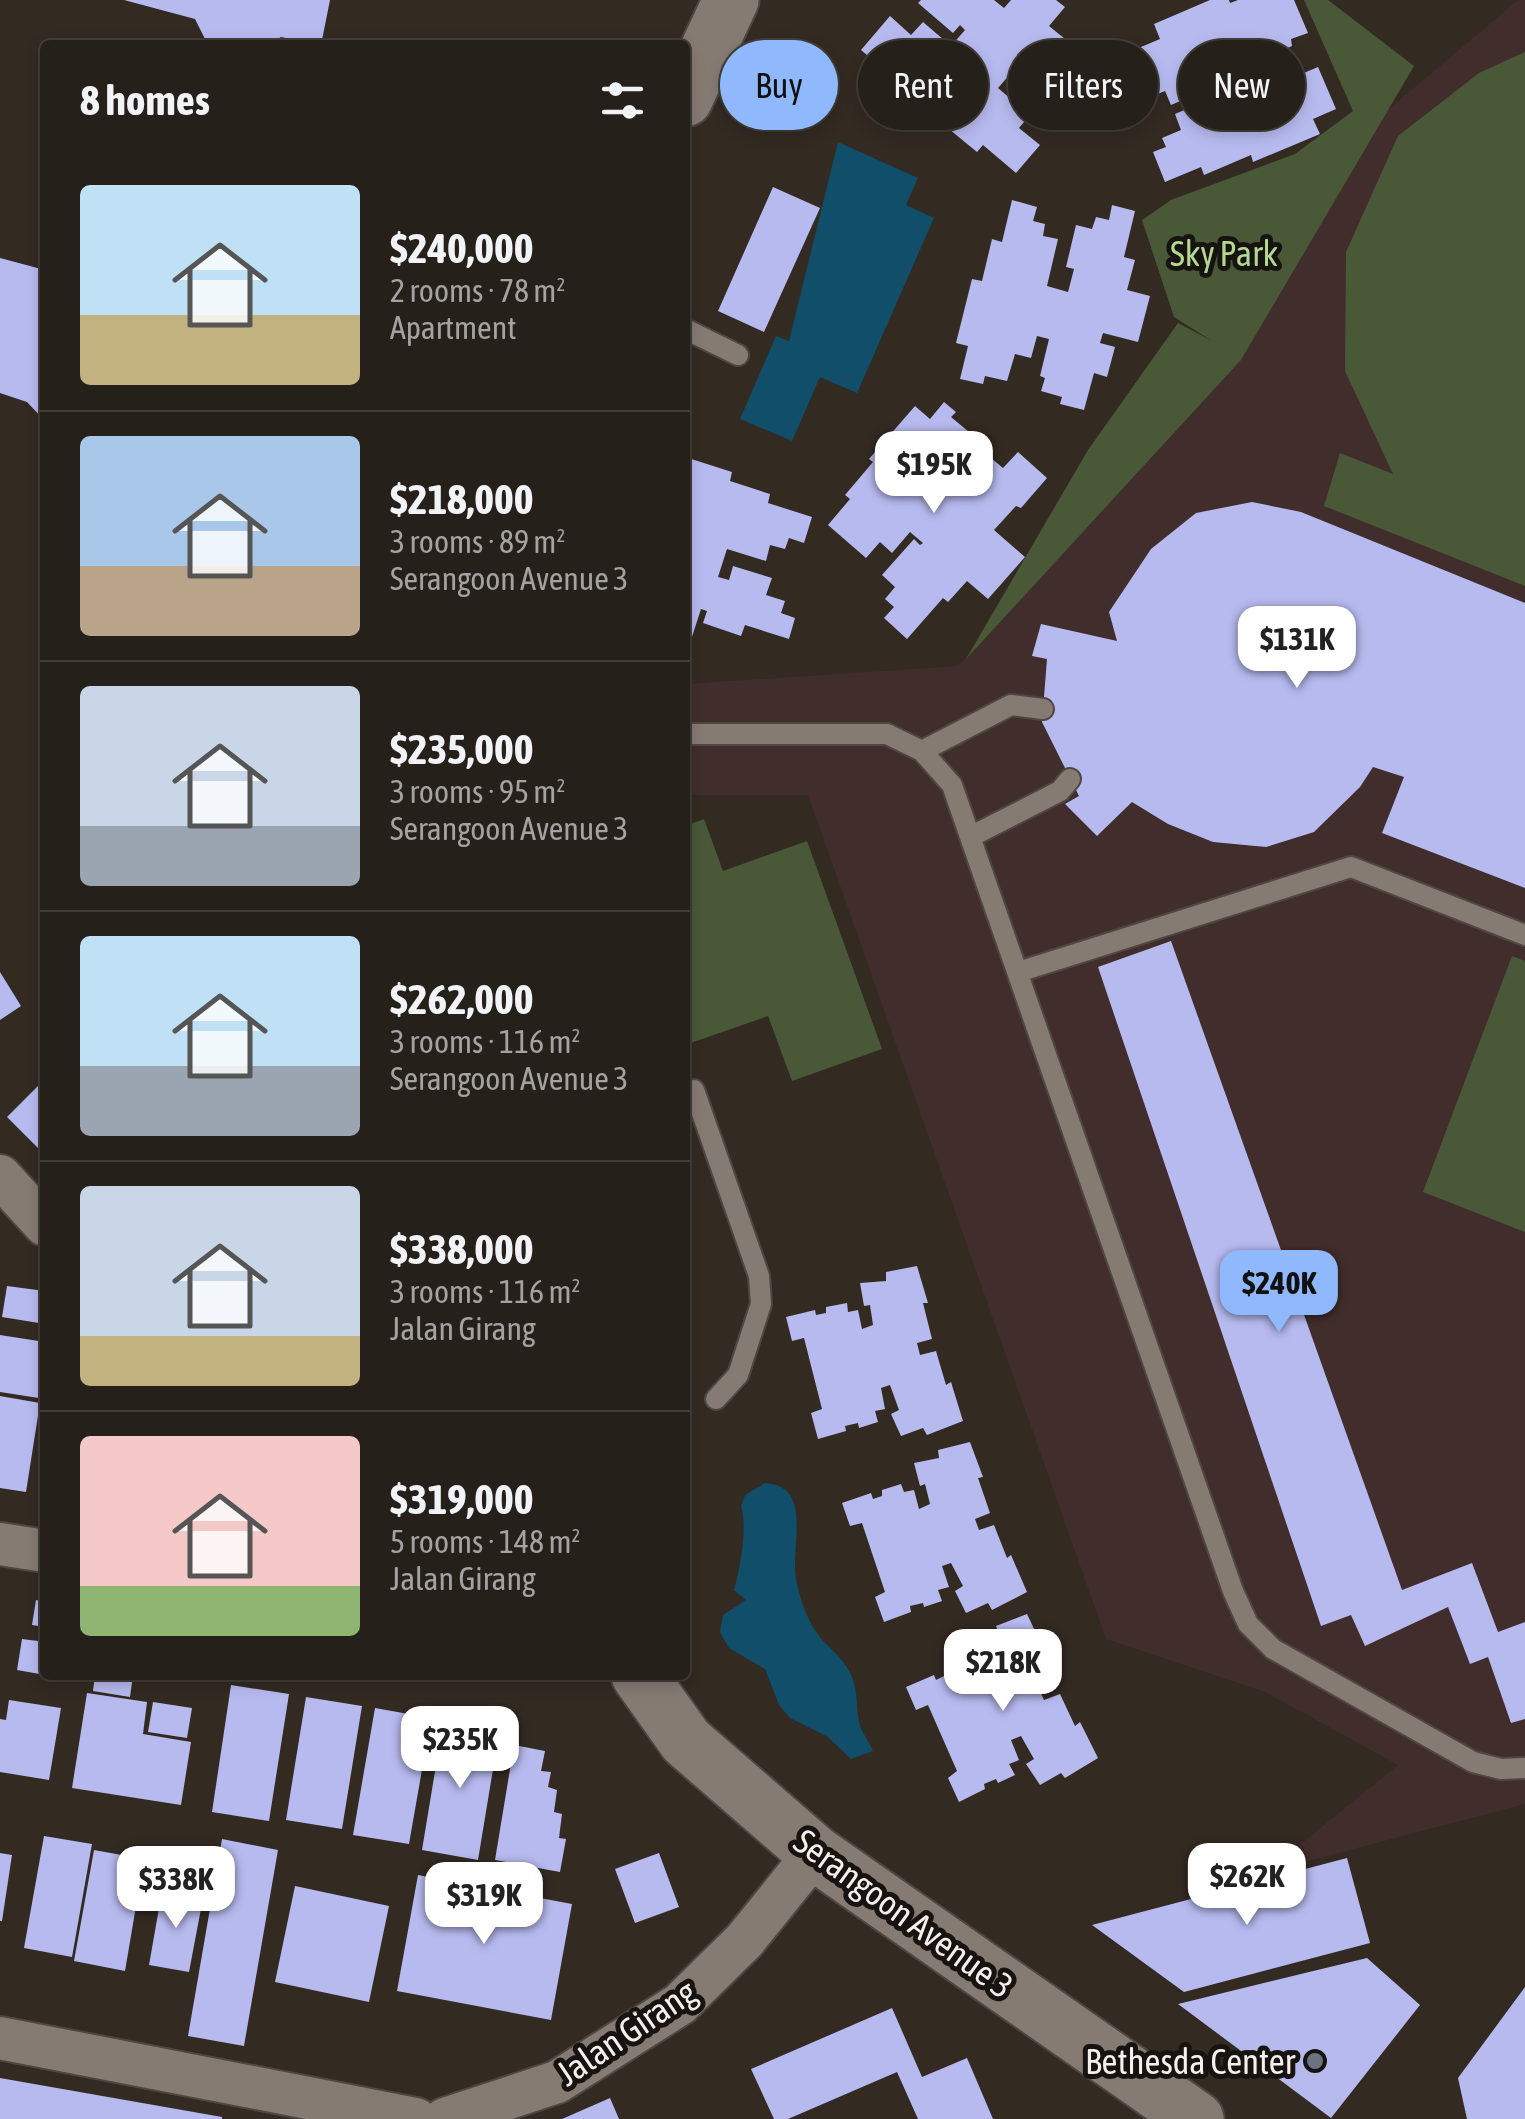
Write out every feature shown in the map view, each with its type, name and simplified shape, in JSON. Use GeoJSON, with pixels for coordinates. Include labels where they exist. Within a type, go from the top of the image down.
{"type":"FeatureCollection","features":[{"type":"Feature","properties":{"kind":"street"},"geometry":{"type":"LineString","coordinates":[[690,89],[731,0]]}},
{"type":"Feature","properties":{"kind":"street"},"geometry":{"type":"LineString","coordinates":[[0,1176],[40,1220]]}},
{"type":"Feature","properties":{"kind":"street"},"geometry":{"type":"LineString","coordinates":[[0,1544],[40,1550]]}},
{"type":"Feature","properties":{"kind":"street","name":"Serangoon Avenue 3"},"geometry":{"type":"LineString","coordinates":[[643,1680],[686,1740],[815,1854],[1196,2119]]}},
{"type":"Feature","properties":{"kind":"street","name":"Jalan Girang"},"geometry":{"type":"LineString","coordinates":[[445,2119],[556,2082],[680,2004],[745,1940],[815,1854]]}},
{"type":"Feature","properties":{"kind":"street"},"geometry":{"type":"LineString","coordinates":[[0,2038],[416,2119]]}},
{"type":"Feature","properties":{"kind":"lane"},"geometry":{"type":"LineString","coordinates":[[690,331],[738,355]]}},
{"type":"Feature","properties":{"kind":"lane"},"geometry":{"type":"LineString","coordinates":[[922,751],[1012,706],[1043,710]]}},
{"type":"Feature","properties":{"kind":"lane"},"geometry":{"type":"LineString","coordinates":[[690,734],[887,734],[922,751],[952,785],[1248,1624],[1273,1649],[1473,1762],[1501,1769],[1525,1768]]}},
{"type":"Feature","properties":{"kind":"lane"},"geometry":{"type":"LineString","coordinates":[[970,837],[1060,792],[1070,779]]}},
{"type":"Feature","properties":{"kind":"lane"},"geometry":{"type":"LineString","coordinates":[[1018,972],[1351,866],[1525,935]]}},
{"type":"Feature","properties":{"kind":"lane"},"geometry":{"type":"LineString","coordinates":[[694,1090],[759,1276],[760,1304],[738,1375],[716,1399]]}},
{"type":"Feature","properties":{"kind":"shaded area"},"geometry":{"type":"Polygon","coordinates":[[[1518,0],[1525,0],[1525,1804],[1266,1872],[1398,1765],[1265,1692],[1106,1639],[808,795],[690,795],[690,684],[958,666],[1241,360],[1383,114],[1518,0]]]}},
{"type":"Feature","properties":{"kind":"green space","name":"Sky Park"},"geometry":{"type":"Polygon","coordinates":[[[1304,0],[1328,0],[1414,66],[1241,360],[966,659],[1088,450],[1178,323],[1212,341],[1174,317],[1142,220],[1171,200],[1295,154],[1353,111],[1304,0]]]}},
{"type":"Feature","properties":{"kind":"green space"},"geometry":{"type":"Polygon","coordinates":[[[1525,52],[1525,586],[1324,506],[1340,453],[1393,474],[1345,371],[1346,252],[1398,136],[1479,73],[1525,52]]]}},
{"type":"Feature","properties":{"kind":"green space"},"geometry":{"type":"Polygon","coordinates":[[[704,819],[723,871],[807,841],[882,1049],[792,1081],[768,1016],[690,1043],[690,824],[704,819]]]}},
{"type":"Feature","properties":{"kind":"green space"},"geometry":{"type":"Polygon","coordinates":[[[1512,956],[1525,961],[1525,1232],[1423,1192],[1512,956]]]}},
{"type":"Feature","properties":{"kind":"water"},"geometry":{"type":"Polygon","coordinates":[[[838,142],[918,178],[906,205],[934,218],[857,393],[820,377],[792,441],[740,419],[776,336],[789,341],[838,142]]]}},
{"type":"Feature","properties":{"kind":"water"},"geometry":{"type":"Polygon","coordinates":[[[765,1483],[780,1487],[795,1506],[796,1579],[803,1605],[814,1628],[844,1663],[854,1682],[859,1721],[873,1751],[851,1759],[828,1737],[790,1718],[779,1705],[765,1669],[729,1648],[720,1632],[723,1615],[746,1600],[734,1590],[743,1536],[741,1506],[745,1495],[765,1483]]]}},
{"type":"Feature","properties":{"kind":"building"},"geometry":{"type":"Polygon","coordinates":[[[124,0],[330,0],[322,40],[206,40],[195,19],[124,0]]]}},
{"type":"Feature","properties":{"kind":"building"},"geometry":{"type":"Polygon","coordinates":[[[994,0],[1004,8],[1011,0],[1056,0],[1065,7],[1049,26],[1066,40],[1008,40],[1008,77],[998,88],[1008,96],[1008,130],[1021,130],[1040,145],[1016,173],[983,145],[977,152],[950,130],[988,130],[988,40],[956,40],[965,30],[960,25],[953,33],[918,3],[994,0]]]}},
{"type":"Feature","properties":{"kind":"building"},"geometry":{"type":"Polygon","coordinates":[[[1210,0],[1294,0],[1308,33],[1291,40],[1178,40],[1178,102],[1171,105],[1165,91],[1158,94],[1160,39],[1154,24],[1210,0]]]}},
{"type":"Feature","properties":{"kind":"building"},"geometry":{"type":"Polygon","coordinates":[[[890,16],[911,35],[923,22],[944,40],[870,40],[890,16]]]}},
{"type":"Feature","properties":{"kind":"building"},"geometry":{"type":"Polygon","coordinates":[[[1318,67],[1336,109],[1313,119],[1320,134],[1253,162],[1251,155],[1204,175],[1201,167],[1165,182],[1153,152],[1166,147],[1162,138],[1181,130],[1305,130],[1305,72],[1318,67]]]}},
{"type":"Feature","properties":{"kind":"building"},"geometry":{"type":"Polygon","coordinates":[[[773,187],[820,208],[764,332],[718,311],[773,187]]]}},
{"type":"Feature","properties":{"kind":"building"},"geometry":{"type":"Polygon","coordinates":[[[1012,200],[1037,207],[1033,221],[1045,224],[1043,236],[1058,239],[1047,286],[1068,292],[1074,269],[1066,267],[1076,225],[1092,229],[1096,217],[1109,220],[1112,205],[1135,211],[1124,257],[1135,260],[1127,290],[1150,296],[1138,342],[1103,333],[1100,343],[1115,347],[1107,377],[1094,373],[1084,410],[1060,404],[1062,397],[1041,391],[1045,378],[1040,376],[1049,339],[1037,336],[1031,358],[1015,354],[1007,381],[985,376],[983,384],[960,379],[968,346],[956,343],[972,279],[982,281],[992,239],[1002,242],[1012,200]]]}},
{"type":"Feature","properties":{"kind":"building"},"geometry":{"type":"Polygon","coordinates":[[[0,258],[40,269],[40,416],[27,402],[0,393],[0,258]]]}},
{"type":"Feature","properties":{"kind":"building"},"geometry":{"type":"Polygon","coordinates":[[[944,402],[956,412],[951,417],[969,432],[944,461],[952,468],[946,476],[963,491],[991,458],[1003,468],[1018,452],[1047,478],[1021,508],[1016,506],[994,530],[1025,557],[988,599],[967,581],[948,602],[943,598],[907,639],[884,618],[894,607],[885,599],[895,587],[882,575],[914,539],[920,545],[923,543],[910,532],[892,553],[880,542],[866,558],[828,525],[850,499],[845,495],[873,462],[869,459],[915,406],[930,419],[944,402]]]}},
{"type":"Feature","properties":{"kind":"building"},"geometry":{"type":"Polygon","coordinates":[[[690,459],[732,472],[730,481],[770,494],[768,503],[812,517],[804,543],[789,538],[785,549],[770,545],[766,561],[727,549],[718,577],[729,580],[733,566],[772,578],[766,595],[785,601],[781,613],[795,618],[789,639],[745,625],[741,636],[703,623],[707,611],[701,609],[690,643],[690,459]]]}},
{"type":"Feature","properties":{"kind":"building"},"geometry":{"type":"Polygon","coordinates":[[[1252,502],[1301,512],[1525,603],[1525,888],[1382,833],[1404,777],[1373,767],[1360,787],[1314,832],[1266,847],[1213,842],[1168,824],[1132,802],[1097,836],[1065,804],[1079,796],[1042,722],[1047,659],[1032,656],[1041,624],[1117,641],[1109,612],[1151,549],[1196,513],[1252,502]]]}},
{"type":"Feature","properties":{"kind":"building"},"geometry":{"type":"Polygon","coordinates":[[[1171,941],[1402,1590],[1472,1563],[1498,1632],[1525,1622],[1525,1719],[1511,1723],[1488,1657],[1470,1664],[1448,1607],[1365,1646],[1351,1615],[1321,1626],[1098,967],[1171,941]]]}},
{"type":"Feature","properties":{"kind":"building"},"geometry":{"type":"Polygon","coordinates":[[[0,972],[21,1006],[0,1020],[0,972]]]}},
{"type":"Feature","properties":{"kind":"building"},"geometry":{"type":"Polygon","coordinates":[[[40,1084],[40,1150],[7,1117],[40,1084]]]}},
{"type":"Feature","properties":{"kind":"building"},"geometry":{"type":"Polygon","coordinates":[[[917,1266],[928,1303],[923,1303],[932,1339],[917,1343],[920,1355],[936,1351],[963,1421],[927,1435],[923,1428],[901,1436],[891,1414],[899,1410],[890,1385],[881,1388],[885,1409],[875,1411],[878,1422],[859,1428],[858,1423],[845,1426],[846,1431],[818,1439],[811,1413],[822,1409],[804,1338],[792,1341],[786,1317],[815,1310],[816,1315],[826,1313],[826,1307],[847,1303],[848,1312],[858,1310],[862,1329],[873,1325],[870,1305],[864,1306],[860,1283],[886,1281],[886,1272],[917,1266]]]}},
{"type":"Feature","properties":{"kind":"building"},"geometry":{"type":"Polygon","coordinates":[[[7,1286],[40,1290],[40,1323],[2,1317],[7,1286]]]}},
{"type":"Feature","properties":{"kind":"building"},"geometry":{"type":"Polygon","coordinates":[[[0,1335],[40,1341],[40,1398],[0,1392],[0,1335]]]}},
{"type":"Feature","properties":{"kind":"building"},"geometry":{"type":"Polygon","coordinates":[[[0,1396],[40,1403],[26,1492],[0,1488],[0,1396]]]}},
{"type":"Feature","properties":{"kind":"building"},"geometry":{"type":"Polygon","coordinates":[[[970,1442],[983,1477],[978,1478],[990,1513],[975,1519],[979,1530],[994,1525],[1027,1592],[992,1610],[988,1603],[966,1613],[955,1591],[963,1586],[951,1563],[942,1566],[949,1587],[938,1590],[942,1601],[924,1607],[923,1603],[910,1606],[911,1612],[884,1622],[875,1597],[885,1592],[862,1523],[850,1526],[842,1503],[871,1493],[873,1499],[882,1496],[882,1490],[901,1484],[904,1492],[914,1490],[919,1509],[930,1504],[914,1463],[939,1458],[938,1450],[970,1442]]]}},
{"type":"Feature","properties":{"kind":"building"},"geometry":{"type":"Polygon","coordinates":[[[36,1600],[40,1601],[40,1626],[32,1625],[36,1600]]]}},
{"type":"Feature","properties":{"kind":"building"},"geometry":{"type":"Polygon","coordinates":[[[1027,1614],[1054,1683],[1039,1689],[1044,1700],[1060,1694],[1075,1726],[1080,1722],[1098,1758],[1065,1778],[1061,1773],[1040,1785],[1026,1764],[1034,1759],[1021,1736],[1011,1740],[1019,1760],[1009,1764],[1015,1775],[984,1784],[985,1789],[959,1802],[948,1778],[957,1771],[928,1705],[916,1710],[906,1687],[934,1675],[936,1680],[944,1676],[944,1671],[963,1663],[966,1671],[975,1668],[983,1685],[993,1680],[987,1661],[981,1663],[973,1640],[999,1634],[996,1626],[1027,1614]]]}},
{"type":"Feature","properties":{"kind":"building"},"geometry":{"type":"Polygon","coordinates":[[[40,1631],[40,1674],[17,1670],[22,1639],[38,1641],[40,1631]]]}},
{"type":"Feature","properties":{"kind":"building"},"geometry":{"type":"Polygon","coordinates":[[[94,1680],[132,1680],[130,1697],[93,1691],[94,1680]]]}},
{"type":"Feature","properties":{"kind":"building"},"geometry":{"type":"Polygon","coordinates":[[[231,1685],[289,1694],[269,1821],[212,1812],[231,1685]]]}},
{"type":"Feature","properties":{"kind":"building"},"geometry":{"type":"Polygon","coordinates":[[[87,1693],[147,1702],[143,1734],[191,1742],[181,1805],[72,1788],[87,1693]]]}},
{"type":"Feature","properties":{"kind":"building"},"geometry":{"type":"Polygon","coordinates":[[[306,1697],[362,1706],[342,1829],[286,1820],[306,1697]]]}},
{"type":"Feature","properties":{"kind":"building"},"geometry":{"type":"Polygon","coordinates":[[[9,1700],[61,1708],[49,1780],[0,1772],[0,1719],[6,1720],[9,1700]]]}},
{"type":"Feature","properties":{"kind":"building"},"geometry":{"type":"Polygon","coordinates":[[[153,1702],[192,1708],[187,1738],[148,1732],[153,1702]]]}},
{"type":"Feature","properties":{"kind":"building"},"geometry":{"type":"Polygon","coordinates":[[[375,1708],[431,1718],[409,1844],[353,1835],[375,1708]]]}},
{"type":"Feature","properties":{"kind":"building"},"geometry":{"type":"Polygon","coordinates":[[[443,1723],[499,1733],[478,1860],[422,1850],[443,1723]]]}},
{"type":"Feature","properties":{"kind":"building"},"geometry":{"type":"Polygon","coordinates":[[[514,1745],[545,1751],[541,1771],[551,1772],[548,1787],[557,1790],[554,1812],[562,1814],[559,1838],[566,1839],[560,1872],[495,1860],[514,1745]]]}},
{"type":"Feature","properties":{"kind":"building"},"geometry":{"type":"Polygon","coordinates":[[[44,1836],[92,1844],[72,1957],[24,1948],[44,1836]]]}},
{"type":"Feature","properties":{"kind":"building"},"geometry":{"type":"Polygon","coordinates":[[[222,1839],[278,1850],[244,2046],[188,2036],[222,1839]]]}},
{"type":"Feature","properties":{"kind":"building"},"geometry":{"type":"Polygon","coordinates":[[[94,1850],[144,1859],[125,1971],[74,1961],[94,1850]]]}},
{"type":"Feature","properties":{"kind":"building"},"geometry":{"type":"Polygon","coordinates":[[[0,1853],[12,1855],[2,1921],[0,1921],[0,1853]]]}},
{"type":"Feature","properties":{"kind":"building"},"geometry":{"type":"Polygon","coordinates":[[[659,1853],[679,1907],[635,1923],[615,1869],[659,1853]]]}},
{"type":"Feature","properties":{"kind":"building"},"geometry":{"type":"Polygon","coordinates":[[[1347,1858],[1370,1943],[1184,1992],[1092,1925],[1347,1858]]]}},
{"type":"Feature","properties":{"kind":"building"},"geometry":{"type":"Polygon","coordinates":[[[418,1875],[572,1904],[551,2020],[397,1991],[418,1875]]]}},
{"type":"Feature","properties":{"kind":"building"},"geometry":{"type":"Polygon","coordinates":[[[295,1886],[389,1906],[369,2002],[275,1982],[295,1886]]]}},
{"type":"Feature","properties":{"kind":"building"},"geometry":{"type":"Polygon","coordinates":[[[162,1891],[203,1898],[189,1972],[149,1965],[162,1891]]]}},
{"type":"Feature","properties":{"kind":"building","name":"Bethesda Center"},"geometry":{"type":"Polygon","coordinates":[[[1367,1958],[1420,2005],[1331,2118],[1178,2004],[1367,1958]]]}},
{"type":"Feature","properties":{"kind":"building"},"geometry":{"type":"Polygon","coordinates":[[[1525,1987],[1525,2119],[1467,2119],[1458,2078],[1525,1987]]]}},
{"type":"Feature","properties":{"kind":"building"},"geometry":{"type":"Polygon","coordinates":[[[892,2008],[922,2077],[967,2058],[993,2119],[918,2119],[897,2072],[788,2119],[774,2119],[751,2069],[892,2008]]]}},
{"type":"Feature","properties":{"kind":"building"},"geometry":{"type":"Polygon","coordinates":[[[0,2078],[222,2117],[222,2119],[0,2119],[0,2078]]]}},
{"type":"Feature","properties":{"kind":"building"},"geometry":{"type":"Polygon","coordinates":[[[610,2098],[619,2119],[562,2119],[610,2098]]]}},
{"type":"Feature","properties":{"kind":"place","name":"Bethesda Center"},"geometry":{"type":"Point","coordinates":[1315,2061]}}]}
